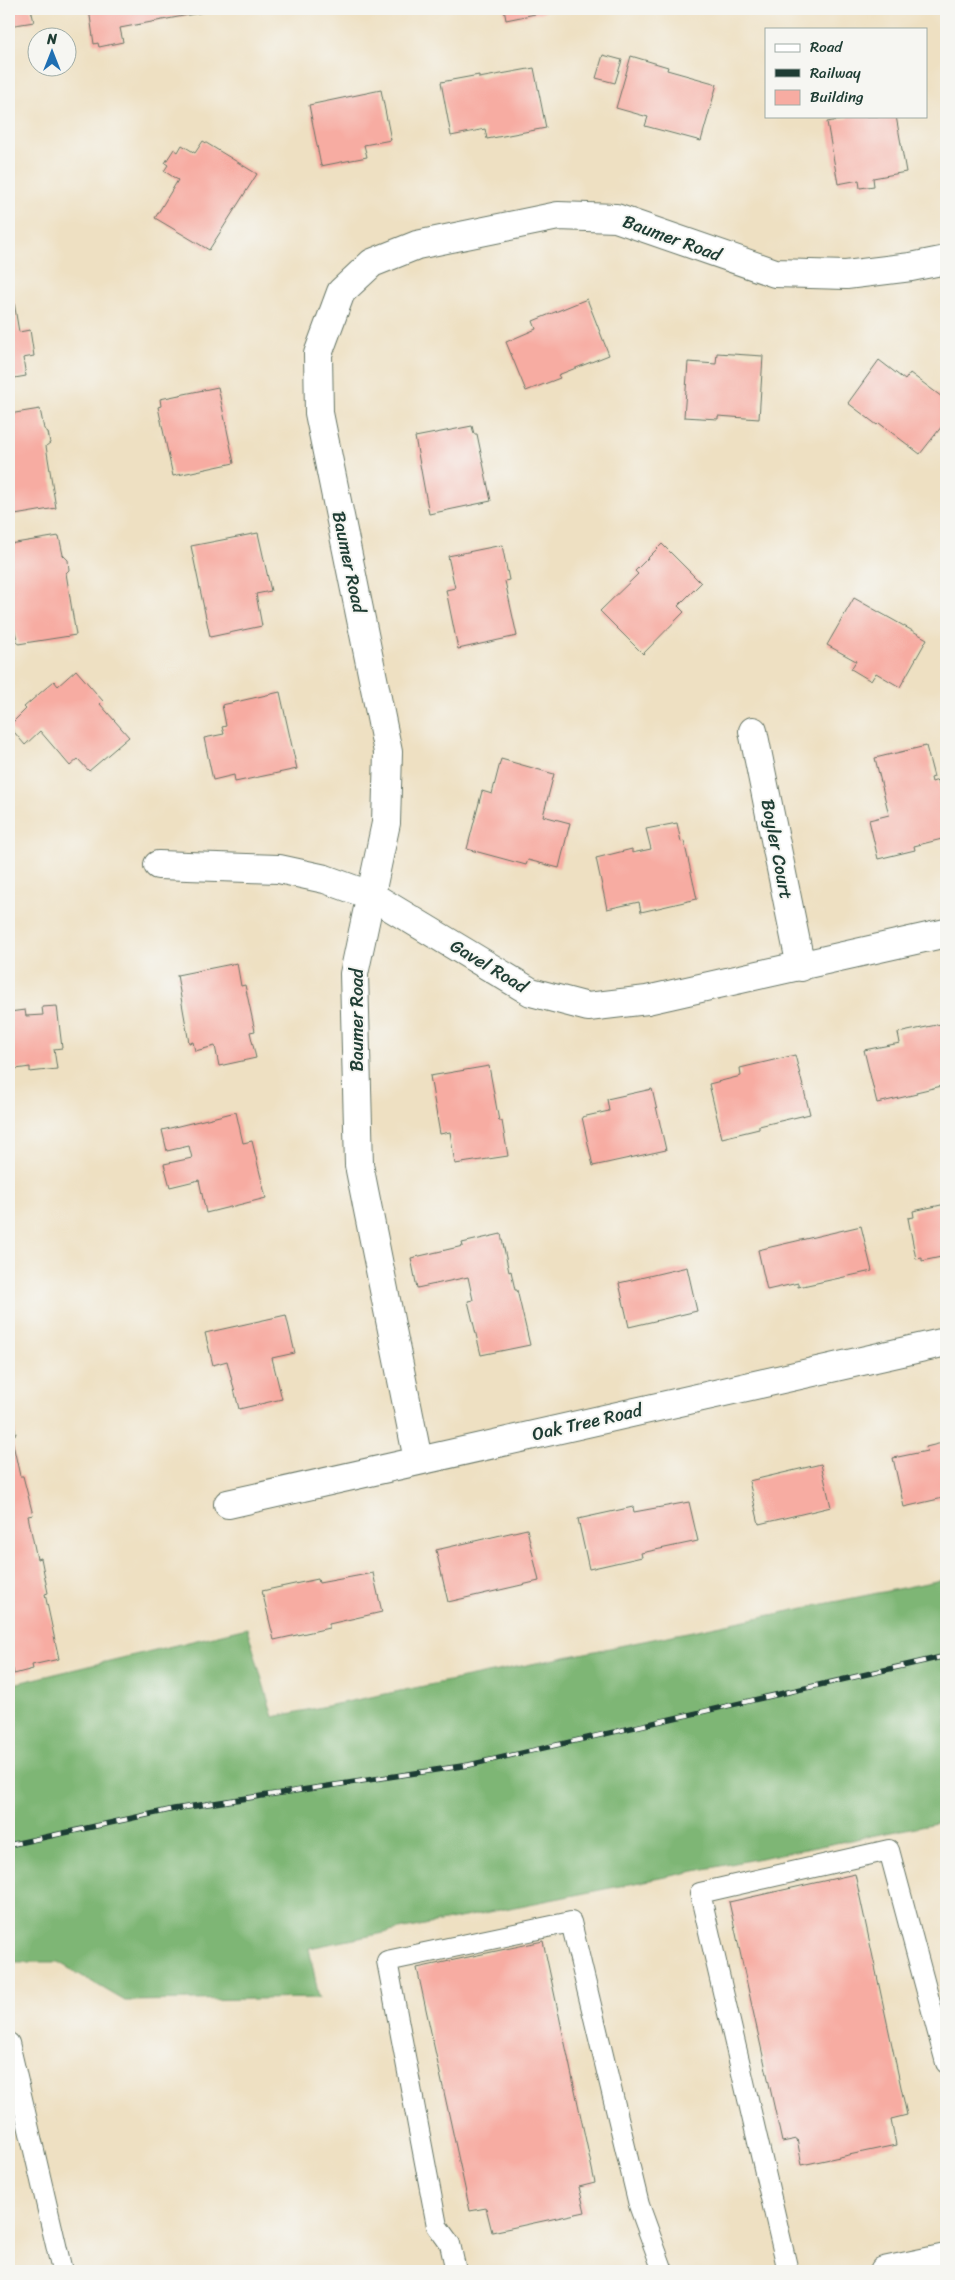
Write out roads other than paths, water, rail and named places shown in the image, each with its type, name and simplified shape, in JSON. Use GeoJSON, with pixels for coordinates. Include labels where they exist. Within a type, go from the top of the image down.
{"type":"FeatureCollection","features":[{"type":"Feature","properties":{"kind":"street","name":"Baumer Road"},"geometry":{"type":"LineString","coordinates":[[418,1460],[359,1165],[354,974],[386,823],[388,752],[319,413],[318,354],[341,292],[372,263],[417,244],[558,216],[616,218],[775,273],[846,275],[911,267],[946,260]]}},
{"type":"Feature","properties":{"kind":"street","name":"Boyler Court"},"geometry":{"type":"LineString","coordinates":[[753,731],[801,967]]}},
{"type":"Feature","properties":{"kind":"street","name":"Gavel Road"},"geometry":{"type":"LineString","coordinates":[[158,865],[278,869],[325,879],[372,896],[531,992],[588,1007],[647,1000],[946,933]]}},
{"type":"Feature","properties":{"kind":"street","name":"Oak Tree Road"},"geometry":{"type":"LineString","coordinates":[[228,1504],[946,1342]]}},
{"type":"Feature","properties":{"kind":"street"},"geometry":{"type":"LineString","coordinates":[[884,2271],[946,2258]]}},
{"type":"Feature","properties":{"kind":"lane"},"geometry":{"type":"LineString","coordinates":[[788,2271],[700,1893],[889,1850],[946,2063]]}},
{"type":"Feature","properties":{"kind":"lane"},"geometry":{"type":"LineString","coordinates":[[456,2271],[450,2244],[438,2226],[387,1961],[571,1922],[639,2205],[663,2271]]}},
{"type":"Feature","properties":{"kind":"lane"},"geometry":{"type":"LineString","coordinates":[[9,2043],[62,2271]]}},
{"type":"Feature","properties":{"kind":"railway"},"geometry":{"type":"LineString","coordinates":[[9,1845],[174,1809],[469,1765],[946,1656]]}}]}
